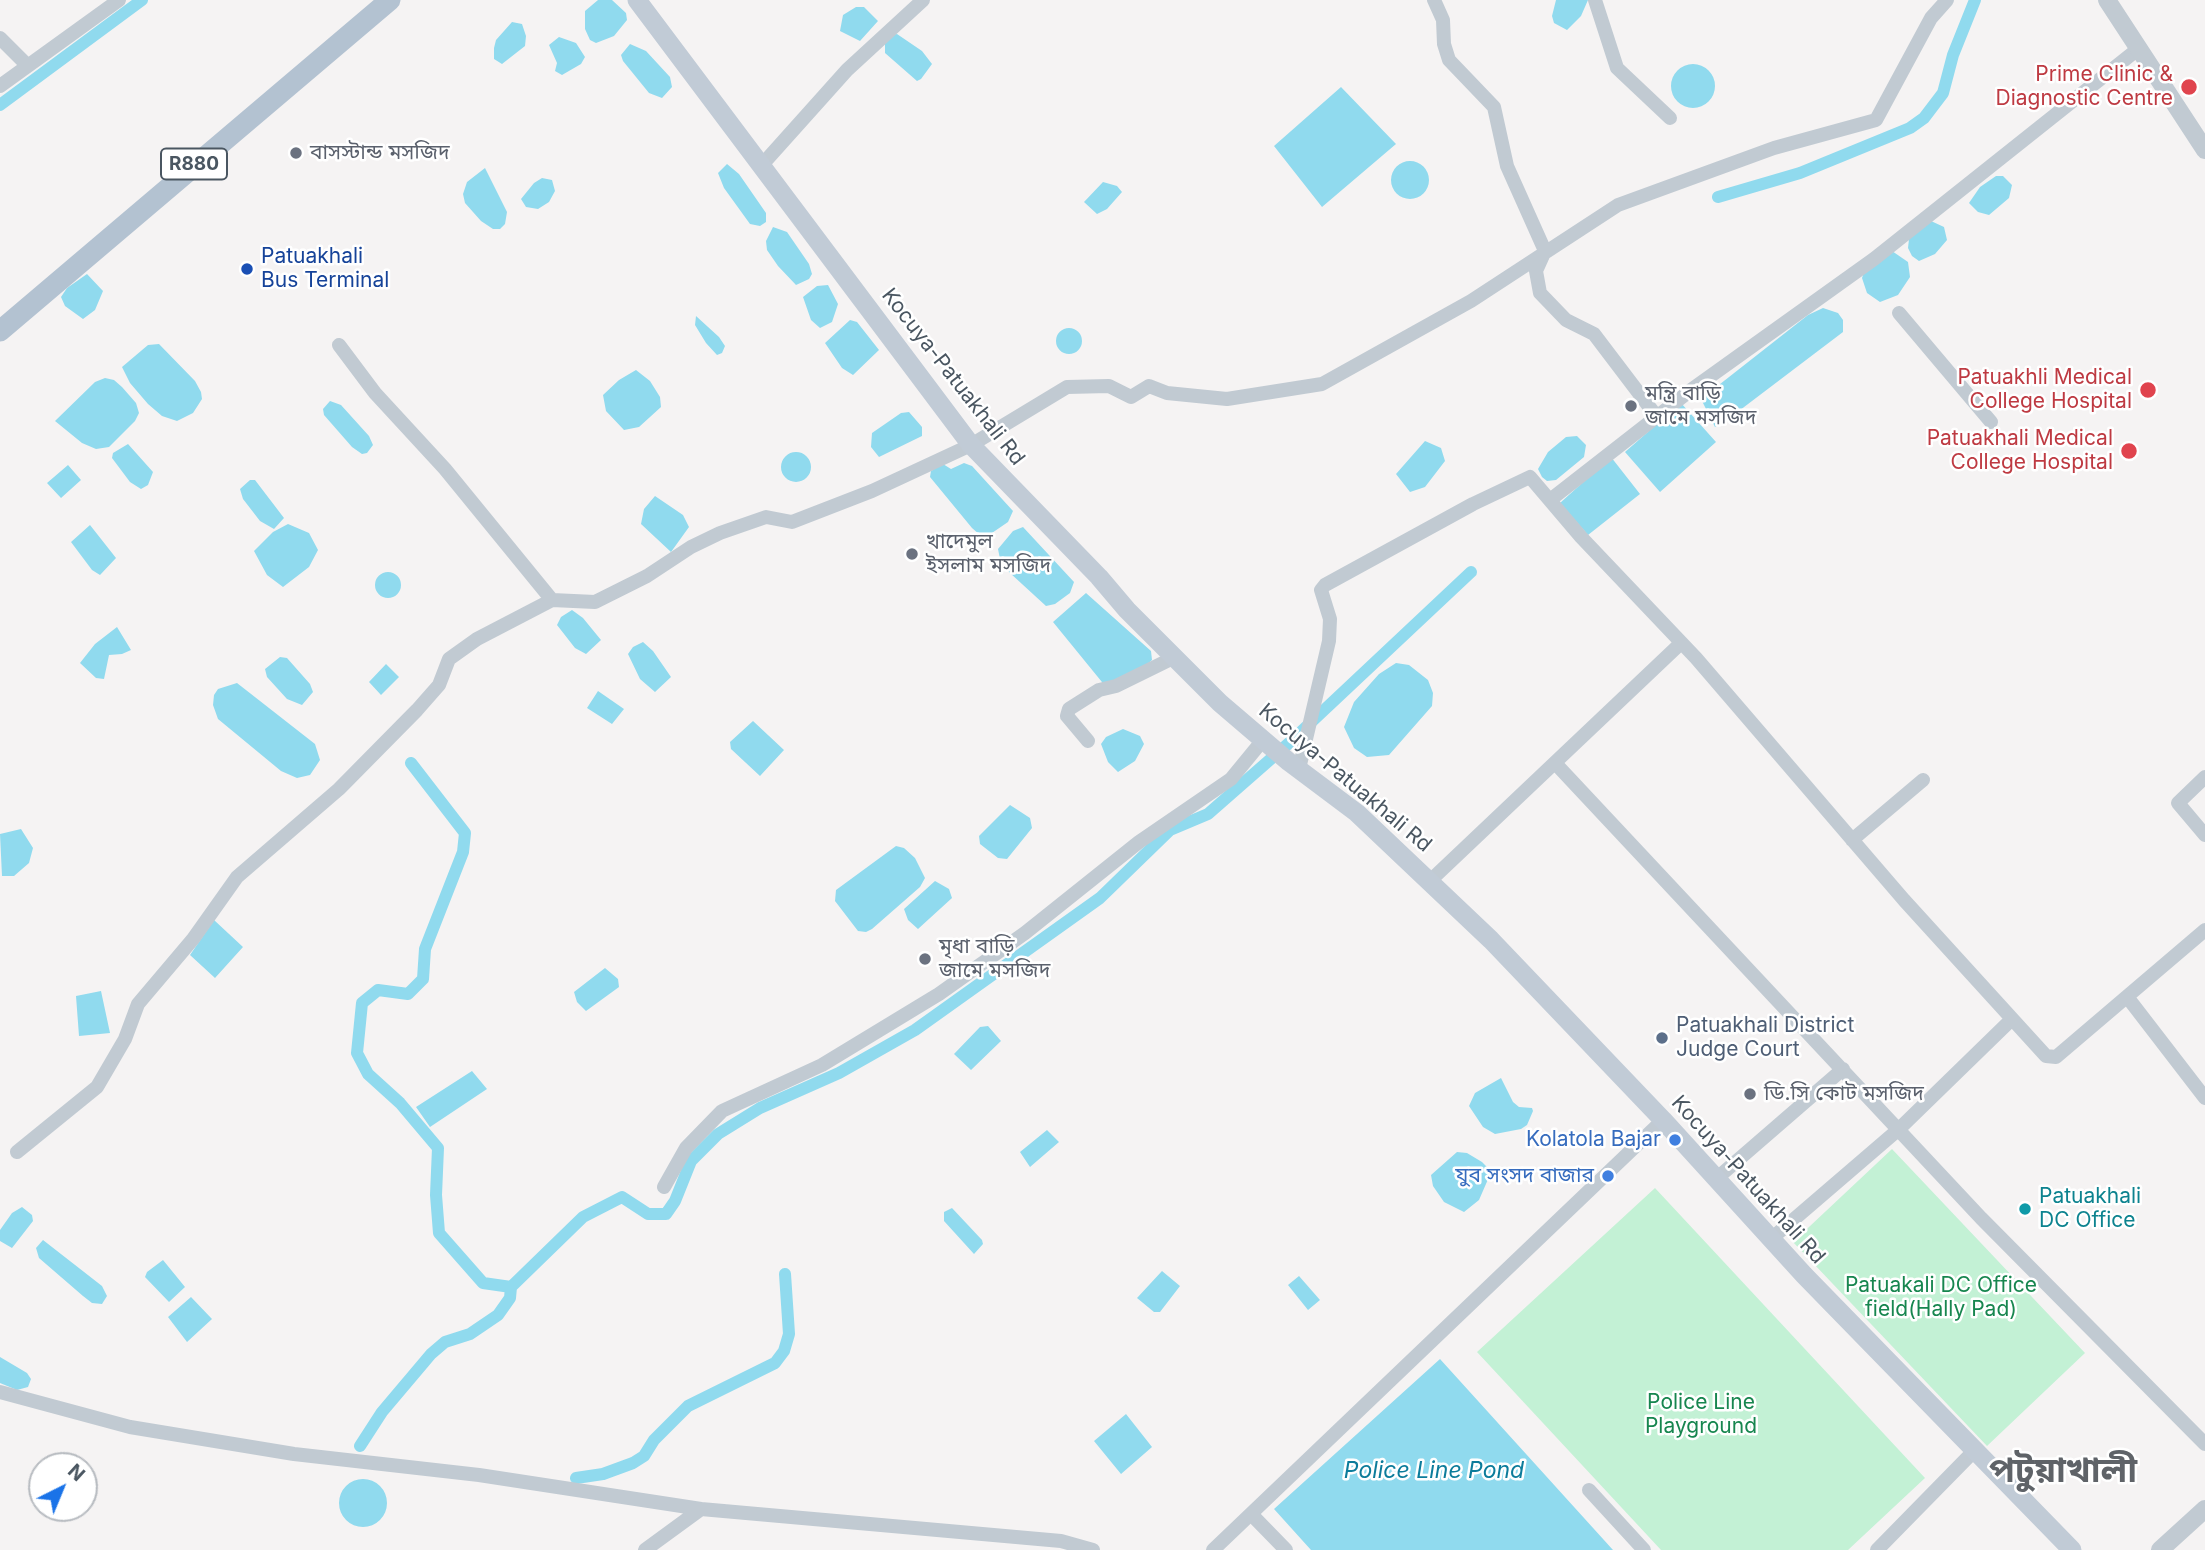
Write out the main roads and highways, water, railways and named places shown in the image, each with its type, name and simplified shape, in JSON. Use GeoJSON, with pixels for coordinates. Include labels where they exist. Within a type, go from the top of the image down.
{"type":"FeatureCollection","features":[{"type":"Feature","properties":{"kind":"main road","name":"R880"},"geometry":{"type":"LineString","coordinates":[[0,331],[390,0]]}},
{"type":"Feature","properties":{"kind":"main road","name":"Kocuya-Patuakhali Rd"},"geometry":{"type":"LineString","coordinates":[[637,0],[971,445],[1174,658],[1294,766],[1357,813],[1431,880],[1663,1120],[1771,1239],[2072,1550]]}},
{"type":"Feature","properties":{"kind":"water"},"geometry":{"type":"Polygon","coordinates":[[[598,0],[612,0],[626,13],[627,20],[614,36],[596,43],[590,40],[585,29],[585,11],[598,0]]]}},
{"type":"Feature","properties":{"kind":"water"},"geometry":{"type":"Polygon","coordinates":[[[1556,0],[1588,0],[1581,16],[1567,30],[1554,23],[1552,16],[1556,0]]]}},
{"type":"Feature","properties":{"kind":"water"},"geometry":{"type":"Polygon","coordinates":[[[856,7],[864,7],[878,21],[860,41],[840,31],[843,15],[856,7]]]}},
{"type":"Feature","properties":{"kind":"water"},"geometry":{"type":"Polygon","coordinates":[[[512,22],[522,24],[526,36],[525,46],[502,64],[494,59],[494,48],[496,40],[512,22]]]}},
{"type":"Feature","properties":{"kind":"water"},"geometry":{"type":"Polygon","coordinates":[[[897,34],[922,51],[932,64],[917,81],[885,53],[885,41],[891,35],[897,34]]]}},
{"type":"Feature","properties":{"kind":"water"},"geometry":{"type":"Polygon","coordinates":[[[559,37],[576,43],[585,57],[581,64],[562,75],[555,71],[557,63],[549,45],[559,37]]]}},
{"type":"Feature","properties":{"kind":"water"},"geometry":{"type":"Polygon","coordinates":[[[630,44],[646,51],[670,77],[672,87],[662,98],[649,93],[623,61],[621,55],[630,44]]]}},
{"type":"Feature","properties":{"kind":"water"},"geometry":{"type":"Polygon","coordinates":[[[1693,64],[1702,65],[1709,70],[1714,77],[1714,95],[1709,102],[1702,107],[1693,108],[1684,107],[1677,102],[1672,95],[1671,86],[1672,77],[1677,70],[1684,65],[1693,64]]]}},
{"type":"Feature","properties":{"kind":"water"},"geometry":{"type":"Polygon","coordinates":[[[1341,87],[1396,144],[1322,207],[1274,146],[1341,87]]]}},
{"type":"Feature","properties":{"kind":"water"},"geometry":{"type":"Polygon","coordinates":[[[1410,161],[1423,167],[1429,180],[1423,193],[1410,199],[1397,193],[1391,180],[1397,167],[1410,161]]]}},
{"type":"Feature","properties":{"kind":"water"},"geometry":{"type":"Polygon","coordinates":[[[727,164],[739,174],[766,213],[766,222],[760,226],[750,224],[724,188],[718,173],[727,164]]]}},
{"type":"Feature","properties":{"kind":"water"},"geometry":{"type":"Polygon","coordinates":[[[485,168],[507,212],[505,224],[500,229],[493,229],[481,221],[465,203],[463,194],[467,182],[485,168]]]}},
{"type":"Feature","properties":{"kind":"water"},"geometry":{"type":"Polygon","coordinates":[[[1996,176],[2003,176],[2012,185],[2009,198],[1989,215],[1978,212],[1969,203],[1980,187],[1996,176]]]}},
{"type":"Feature","properties":{"kind":"water"},"geometry":{"type":"Polygon","coordinates":[[[542,178],[552,180],[555,191],[549,202],[538,209],[526,207],[521,199],[534,183],[542,178]]]}},
{"type":"Feature","properties":{"kind":"water"},"geometry":{"type":"Polygon","coordinates":[[[1103,182],[1117,186],[1122,192],[1107,209],[1097,214],[1084,202],[1103,182]]]}},
{"type":"Feature","properties":{"kind":"water"},"geometry":{"type":"Polygon","coordinates":[[[1931,221],[1944,227],[1947,240],[1935,254],[1919,261],[1912,256],[1908,248],[1909,239],[1931,221]]]}},
{"type":"Feature","properties":{"kind":"water"},"geometry":{"type":"Polygon","coordinates":[[[773,227],[787,232],[809,264],[812,274],[809,279],[796,285],[778,266],[767,250],[766,241],[773,227]]]}},
{"type":"Feature","properties":{"kind":"water"},"geometry":{"type":"Polygon","coordinates":[[[1892,251],[1908,262],[1910,277],[1898,295],[1880,302],[1867,293],[1862,278],[1865,270],[1892,251]]]}},
{"type":"Feature","properties":{"kind":"water"},"geometry":{"type":"Polygon","coordinates":[[[87,274],[103,291],[95,310],[83,319],[65,306],[61,297],[67,288],[87,274]]]}},
{"type":"Feature","properties":{"kind":"water"},"geometry":{"type":"Polygon","coordinates":[[[828,285],[838,304],[832,322],[820,328],[811,320],[803,297],[817,286],[828,285]]]}},
{"type":"Feature","properties":{"kind":"water"},"geometry":{"type":"Polygon","coordinates":[[[1823,308],[1838,313],[1843,320],[1843,332],[1715,427],[1701,399],[1808,315],[1823,308]]]}},
{"type":"Feature","properties":{"kind":"water"},"geometry":{"type":"Polygon","coordinates":[[[696,316],[719,337],[725,346],[722,353],[717,355],[706,343],[695,325],[696,316]]]}},
{"type":"Feature","properties":{"kind":"water"},"geometry":{"type":"Polygon","coordinates":[[[850,320],[857,322],[879,350],[853,375],[842,368],[825,343],[850,320]]]}},
{"type":"Feature","properties":{"kind":"water"},"geometry":{"type":"Polygon","coordinates":[[[1069,328],[1079,331],[1082,341],[1079,351],[1069,354],[1059,351],[1056,341],[1059,331],[1069,328]]]}},
{"type":"Feature","properties":{"kind":"water"},"geometry":{"type":"Polygon","coordinates":[[[159,344],[195,381],[201,392],[202,399],[193,413],[177,421],[162,416],[148,404],[130,383],[122,367],[148,345],[159,344]]]}},
{"type":"Feature","properties":{"kind":"water"},"geometry":{"type":"Polygon","coordinates":[[[636,370],[650,381],[660,397],[661,407],[639,427],[624,430],[606,411],[603,395],[619,380],[636,370]]]}},
{"type":"Feature","properties":{"kind":"water"},"geometry":{"type":"Polygon","coordinates":[[[105,378],[114,380],[122,387],[136,403],[139,413],[135,421],[109,447],[96,449],[82,443],[55,421],[95,382],[105,378]]]}},
{"type":"Feature","properties":{"kind":"water"},"geometry":{"type":"Polygon","coordinates":[[[330,401],[341,405],[369,436],[373,445],[367,453],[362,454],[352,447],[324,415],[323,409],[330,401]]]}},
{"type":"Feature","properties":{"kind":"water"},"geometry":{"type":"Polygon","coordinates":[[[1681,403],[1716,442],[1660,492],[1625,452],[1681,403]]]}},
{"type":"Feature","properties":{"kind":"water"},"geometry":{"type":"Polygon","coordinates":[[[909,412],[922,427],[922,436],[879,457],[871,447],[872,433],[901,413],[909,412]]]}},
{"type":"Feature","properties":{"kind":"water"},"geometry":{"type":"Polygon","coordinates":[[[1577,436],[1586,445],[1584,457],[1556,480],[1547,481],[1538,469],[1548,452],[1566,437],[1577,436]]]}},
{"type":"Feature","properties":{"kind":"water"},"geometry":{"type":"Polygon","coordinates":[[[1425,441],[1441,448],[1445,461],[1425,487],[1410,492],[1396,474],[1425,441]]]}},
{"type":"Feature","properties":{"kind":"water"},"geometry":{"type":"Polygon","coordinates":[[[128,444],[153,472],[148,485],[141,489],[130,482],[112,458],[113,453],[128,444]]]}},
{"type":"Feature","properties":{"kind":"water"},"geometry":{"type":"Polygon","coordinates":[[[796,452],[807,456],[811,467],[807,478],[796,482],[785,478],[781,467],[785,456],[796,452]]]}},
{"type":"Feature","properties":{"kind":"water"},"geometry":{"type":"Polygon","coordinates":[[[1611,457],[1640,494],[1588,535],[1560,503],[1611,457]]]}},
{"type":"Feature","properties":{"kind":"water"},"geometry":{"type":"Polygon","coordinates":[[[964,463],[972,466],[1013,511],[1008,522],[989,535],[980,535],[972,528],[930,477],[931,471],[943,464],[951,469],[964,463]]]}},
{"type":"Feature","properties":{"kind":"water"},"geometry":{"type":"Polygon","coordinates":[[[68,465],[81,480],[61,498],[47,483],[68,465]]]}},
{"type":"Feature","properties":{"kind":"water"},"geometry":{"type":"Polygon","coordinates":[[[250,480],[255,480],[284,518],[274,529],[260,521],[243,499],[240,489],[250,480]]]}},
{"type":"Feature","properties":{"kind":"water"},"geometry":{"type":"Polygon","coordinates":[[[655,496],[683,515],[689,527],[671,552],[641,524],[644,509],[655,496]]]}},
{"type":"Feature","properties":{"kind":"water"},"geometry":{"type":"Polygon","coordinates":[[[288,524],[309,533],[318,550],[309,567],[283,587],[267,575],[254,551],[273,532],[288,524]]]}},
{"type":"Feature","properties":{"kind":"water"},"geometry":{"type":"Polygon","coordinates":[[[90,525],[116,558],[100,575],[92,570],[71,542],[90,525]]]}},
{"type":"Feature","properties":{"kind":"water"},"geometry":{"type":"Polygon","coordinates":[[[1023,527],[1074,582],[1070,593],[1055,604],[1046,606],[1010,573],[1000,559],[998,549],[1013,531],[1023,527]]]}},
{"type":"Feature","properties":{"kind":"water"},"geometry":{"type":"Polygon","coordinates":[[[388,572],[397,576],[401,585],[397,594],[388,598],[379,594],[375,585],[379,576],[388,572]]]}},
{"type":"Feature","properties":{"kind":"water"},"geometry":{"type":"Polygon","coordinates":[[[1086,593],[1151,651],[1152,660],[1138,672],[1106,687],[1053,622],[1086,593]]]}},
{"type":"Feature","properties":{"kind":"water"},"geometry":{"type":"Polygon","coordinates":[[[572,610],[583,618],[601,640],[586,654],[575,648],[557,625],[561,617],[572,610]]]}},
{"type":"Feature","properties":{"kind":"water"},"geometry":{"type":"Polygon","coordinates":[[[117,627],[131,650],[109,655],[104,679],[96,678],[80,663],[95,644],[117,627]]]}},
{"type":"Feature","properties":{"kind":"water"},"geometry":{"type":"Polygon","coordinates":[[[643,642],[653,651],[671,677],[655,692],[640,679],[628,654],[633,647],[643,642]]]}},
{"type":"Feature","properties":{"kind":"water"},"geometry":{"type":"Polygon","coordinates":[[[280,657],[287,658],[310,684],[313,692],[302,705],[287,699],[267,677],[265,669],[280,657]]]}},
{"type":"Feature","properties":{"kind":"water"},"geometry":{"type":"Polygon","coordinates":[[[1396,663],[1409,665],[1428,680],[1433,693],[1432,706],[1389,755],[1367,757],[1354,748],[1344,727],[1354,702],[1379,674],[1396,663]]]}},
{"type":"Feature","properties":{"kind":"water"},"geometry":{"type":"Polygon","coordinates":[[[386,664],[399,677],[381,695],[369,682],[386,664]]]}},
{"type":"Feature","properties":{"kind":"water"},"geometry":{"type":"Polygon","coordinates":[[[237,683],[315,744],[320,760],[310,775],[297,778],[281,771],[218,719],[213,705],[214,695],[218,689],[237,683]]]}},
{"type":"Feature","properties":{"kind":"water"},"geometry":{"type":"Polygon","coordinates":[[[598,691],[624,709],[612,724],[587,708],[598,691]]]}},
{"type":"Feature","properties":{"kind":"water"},"geometry":{"type":"Polygon","coordinates":[[[753,721],[784,750],[760,776],[731,749],[730,742],[753,721]]]}},
{"type":"Feature","properties":{"kind":"water"},"geometry":{"type":"Polygon","coordinates":[[[1123,729],[1140,736],[1144,744],[1135,761],[1118,772],[1108,762],[1101,744],[1106,737],[1123,729]]]}},
{"type":"Feature","properties":{"kind":"water"},"geometry":{"type":"Polygon","coordinates":[[[1010,805],[1030,818],[1032,828],[1007,859],[998,858],[980,844],[979,836],[1010,805]]]}},
{"type":"Feature","properties":{"kind":"water"},"geometry":{"type":"Polygon","coordinates":[[[21,829],[33,848],[29,863],[14,876],[2,876],[0,834],[21,829]]]}},
{"type":"Feature","properties":{"kind":"water"},"geometry":{"type":"Polygon","coordinates":[[[896,846],[904,848],[915,858],[925,878],[920,887],[872,929],[866,932],[858,931],[835,901],[836,890],[896,846]]]}},
{"type":"Feature","properties":{"kind":"water"},"geometry":{"type":"Polygon","coordinates":[[[935,881],[949,889],[952,898],[918,929],[908,920],[904,909],[935,881]]]}},
{"type":"Feature","properties":{"kind":"water"},"geometry":{"type":"Polygon","coordinates":[[[214,920],[243,947],[215,978],[190,955],[214,920]]]}},
{"type":"Feature","properties":{"kind":"water"},"geometry":{"type":"Polygon","coordinates":[[[605,968],[618,979],[619,987],[586,1011],[577,1002],[574,992],[605,968]]]}},
{"type":"Feature","properties":{"kind":"water"},"geometry":{"type":"Polygon","coordinates":[[[101,991],[110,1033],[79,1036],[76,996],[101,991]]]}},
{"type":"Feature","properties":{"kind":"water"},"geometry":{"type":"Polygon","coordinates":[[[988,1026],[1001,1041],[971,1070],[954,1054],[980,1027],[988,1026]]]}},
{"type":"Feature","properties":{"kind":"water"},"geometry":{"type":"Polygon","coordinates":[[[472,1071],[487,1089],[430,1127],[416,1107],[472,1071]]]}},
{"type":"Feature","properties":{"kind":"water"},"geometry":{"type":"Polygon","coordinates":[[[1501,1078],[1513,1102],[1519,1107],[1532,1108],[1533,1111],[1527,1125],[1521,1129],[1495,1134],[1483,1127],[1469,1106],[1475,1093],[1501,1078]]]}},
{"type":"Feature","properties":{"kind":"water"},"geometry":{"type":"Polygon","coordinates":[[[1047,1130],[1059,1142],[1030,1167],[1020,1152],[1047,1130]]]}},
{"type":"Feature","properties":{"kind":"water"},"geometry":{"type":"Polygon","coordinates":[[[1457,1152],[1467,1153],[1488,1168],[1489,1177],[1479,1200],[1464,1212],[1444,1202],[1433,1186],[1431,1175],[1457,1152]]]}},
{"type":"Feature","properties":{"kind":"water"},"geometry":{"type":"Polygon","coordinates":[[[22,1207],[32,1215],[33,1221],[12,1248],[0,1241],[0,1230],[12,1213],[22,1207]]]}},
{"type":"Feature","properties":{"kind":"water"},"geometry":{"type":"Polygon","coordinates":[[[952,1208],[982,1240],[983,1244],[974,1254],[944,1221],[944,1212],[952,1208]]]}},
{"type":"Feature","properties":{"kind":"water"},"geometry":{"type":"Polygon","coordinates":[[[43,1240],[102,1286],[107,1296],[102,1304],[92,1303],[39,1258],[36,1248],[43,1240]]]}},
{"type":"Feature","properties":{"kind":"water"},"geometry":{"type":"Polygon","coordinates":[[[163,1260],[185,1287],[169,1302],[145,1277],[147,1272],[163,1260]]]}},
{"type":"Feature","properties":{"kind":"water"},"geometry":{"type":"Polygon","coordinates":[[[1162,1271],[1180,1286],[1160,1312],[1154,1312],[1137,1298],[1162,1271]]]}},
{"type":"Feature","properties":{"kind":"water"},"geometry":{"type":"Polygon","coordinates":[[[1299,1276],[1320,1300],[1308,1310],[1288,1285],[1299,1276]]]}},
{"type":"Feature","properties":{"kind":"water"},"geometry":{"type":"Polygon","coordinates":[[[191,1297],[212,1319],[187,1342],[168,1317],[191,1297]]]}},
{"type":"Feature","properties":{"kind":"water"},"geometry":{"type":"Polygon","coordinates":[[[0,1357],[27,1373],[31,1379],[28,1387],[17,1390],[0,1383],[0,1357]]]}},
{"type":"Feature","properties":{"kind":"water","name":"Police Line Pond"},"geometry":{"type":"Polygon","coordinates":[[[1440,1359],[1613,1550],[1311,1550],[1274,1509],[1440,1359]]]}},
{"type":"Feature","properties":{"kind":"water"},"geometry":{"type":"Polygon","coordinates":[[[1126,1414],[1152,1447],[1121,1474],[1094,1441],[1126,1414]]]}},
{"type":"Feature","properties":{"kind":"water"},"geometry":{"type":"Polygon","coordinates":[[[363,1479],[372,1480],[380,1486],[386,1494],[386,1512],[380,1520],[372,1526],[363,1527],[354,1526],[346,1520],[340,1512],[339,1503],[340,1494],[346,1486],[354,1480],[363,1479]]]}},
{"type":"Feature","properties":{"kind":"waterway"},"geometry":{"type":"LineString","coordinates":[[0,105],[142,0]]}},
{"type":"Feature","properties":{"kind":"waterway"},"geometry":{"type":"LineString","coordinates":[[1718,197],[1800,173],[1910,128],[1924,118],[1943,93],[1953,55],[1975,0]]}},
{"type":"Feature","properties":{"kind":"waterway"},"geometry":{"type":"LineString","coordinates":[[411,763],[465,833],[463,852],[425,949],[423,979],[408,994],[378,990],[362,1003],[357,1053],[368,1074],[400,1103],[438,1148],[436,1195],[439,1233],[483,1283],[511,1287],[583,1217],[622,1197],[648,1214],[666,1214],[675,1201],[691,1161],[718,1134],[760,1108],[839,1073],[915,1030],[1100,898],[1170,830],[1208,814],[1289,743],[1471,572]]}},
{"type":"Feature","properties":{"kind":"waterway"},"geometry":{"type":"LineString","coordinates":[[576,1478],[603,1474],[633,1463],[644,1456],[654,1440],[688,1406],[775,1363],[784,1351],[789,1334],[785,1274]]}},
{"type":"Feature","properties":{"kind":"waterway"},"geometry":{"type":"LineString","coordinates":[[360,1446],[382,1412],[431,1354],[445,1342],[470,1334],[498,1315],[510,1298],[511,1287]]}},
{"type":"Feature","properties":{"kind":"place","name":"Prime Clinic & Diagnostic Centre"},"geometry":{"type":"Point","coordinates":[2189,87]}},
{"type":"Feature","properties":{"kind":"place","name":"বাসস্টান্ড মসজিদ"},"geometry":{"type":"Point","coordinates":[296,153]}},
{"type":"Feature","properties":{"kind":"place","name":"Patuakhali Bus Terminal"},"geometry":{"type":"Point","coordinates":[247,269]}},
{"type":"Feature","properties":{"kind":"place","name":"Patuakhli Medical College Hospital"},"geometry":{"type":"Point","coordinates":[2148,390]}},
{"type":"Feature","properties":{"kind":"place","name":"মন্ত্রি বাড়ি জামে মসজিদ"},"geometry":{"type":"Point","coordinates":[1631,406]}},
{"type":"Feature","properties":{"kind":"place","name":"Patuakhali Medical College Hospital"},"geometry":{"type":"Point","coordinates":[2129,451]}},
{"type":"Feature","properties":{"kind":"place","name":"খাদেমুল ইসলাম মসজিদ"},"geometry":{"type":"Point","coordinates":[912,554]}},
{"type":"Feature","properties":{"kind":"place","name":"মৃধা বাড়ি জামে মসজিদ"},"geometry":{"type":"Point","coordinates":[925,959]}},
{"type":"Feature","properties":{"kind":"place","name":"Patuakhali District Judge Court"},"geometry":{"type":"Point","coordinates":[1662,1038]}},
{"type":"Feature","properties":{"kind":"place","name":"ডি.সি কোট মসজিদ"},"geometry":{"type":"Point","coordinates":[1750,1094]}},
{"type":"Feature","properties":{"kind":"place","name":"Kolatola Bajar"},"geometry":{"type":"Point","coordinates":[1675,1140]}},
{"type":"Feature","properties":{"kind":"place","name":"যুব সংসদ বাজার"},"geometry":{"type":"Point","coordinates":[1608,1176]}},
{"type":"Feature","properties":{"kind":"place","name":"Patuakhali DC Office"},"geometry":{"type":"Point","coordinates":[2025,1209]}},
{"type":"Feature","properties":{"kind":"district","name":"পটুয়াখালী"},"geometry":{"type":"Point","coordinates":[2063,1471]}},
{"type":"Feature","properties":{"kind":"park label","name":"Patuakali DC Office field(Hally Pad)"},"geometry":{"type":"Point","coordinates":[1941,1298]}},
{"type":"Feature","properties":{"kind":"park label","name":"Police Line Playground"},"geometry":{"type":"Point","coordinates":[1701,1415]}}]}
